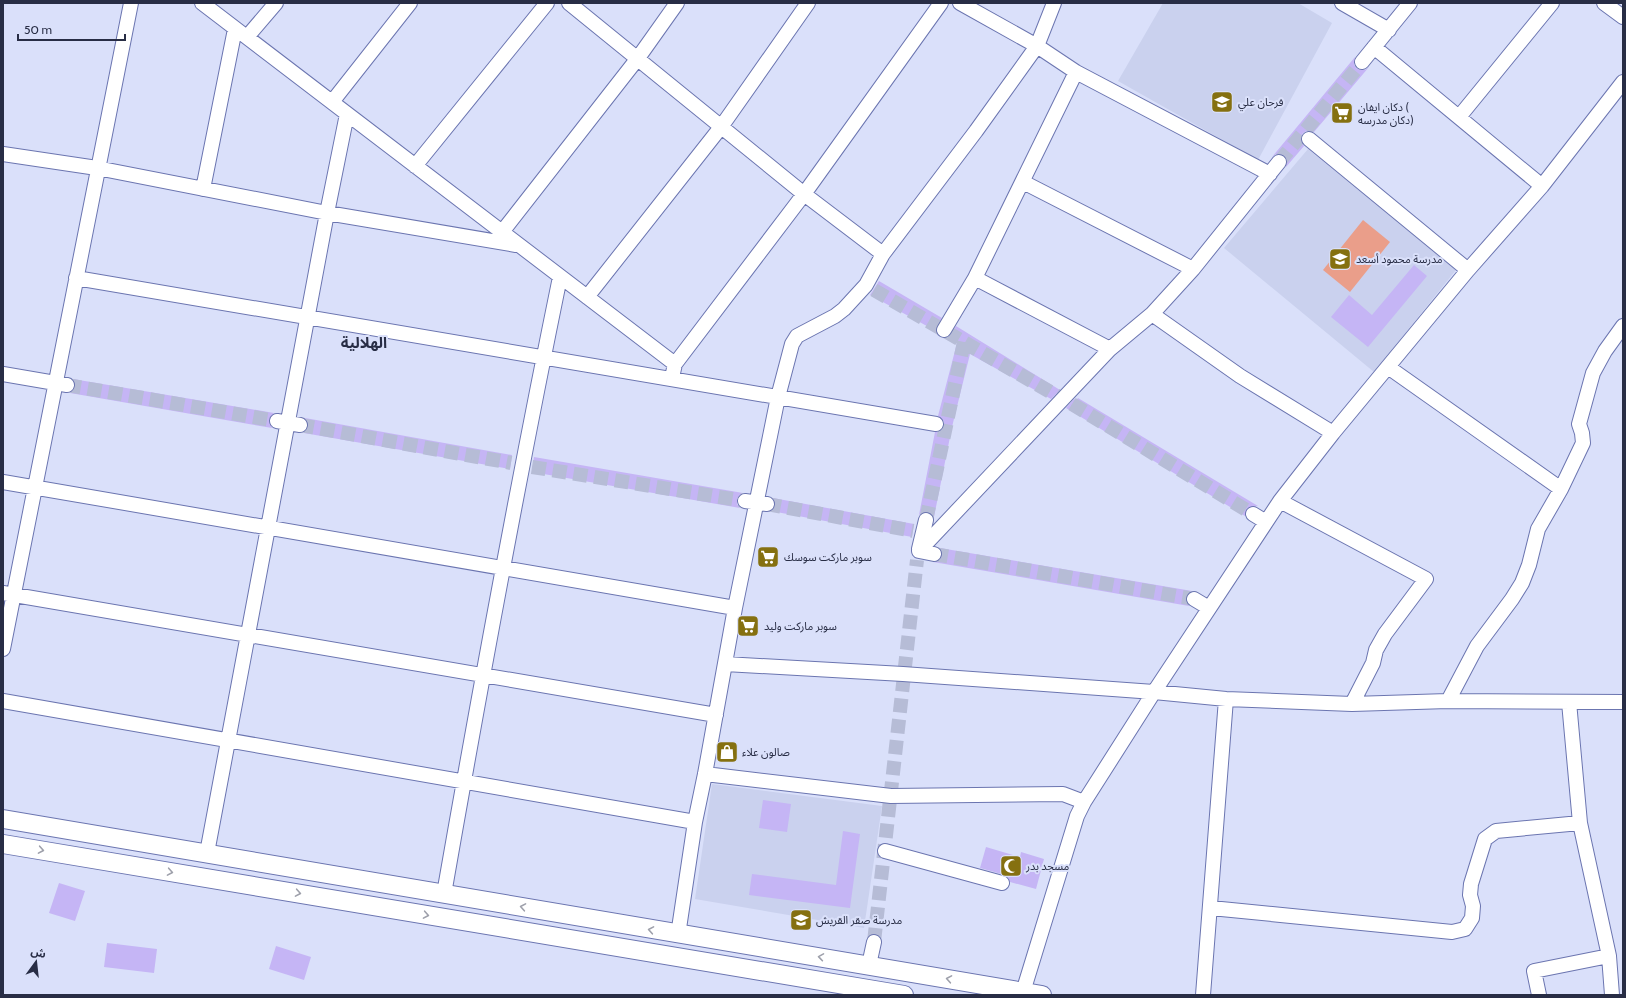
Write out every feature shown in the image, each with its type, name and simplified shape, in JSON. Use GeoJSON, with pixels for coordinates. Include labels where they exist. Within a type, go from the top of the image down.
{"type":"FeatureCollection","features":[{"type":"Feature","properties":{"kind":"main road"},"geometry":{"type":"LineString","coordinates":[[3,819],[869,965],[977,990],[1023,992],[1042,995]]}},
{"type":"Feature","properties":{"kind":"main road"},"geometry":{"type":"LineString","coordinates":[[3,844],[904,995]]}},
{"type":"Feature","properties":{"kind":"street"},"geometry":{"type":"LineString","coordinates":[[3,649],[8,594],[61,384],[76,278],[131,3]]}},
{"type":"Feature","properties":{"kind":"street"},"geometry":{"type":"LineString","coordinates":[[202,3],[587,297],[673,371]]}},
{"type":"Feature","properties":{"kind":"street"},"geometry":{"type":"LineString","coordinates":[[247,37],[276,3]]}},
{"type":"Feature","properties":{"kind":"street"},"geometry":{"type":"LineString","coordinates":[[332,102],[410,3]]}},
{"type":"Feature","properties":{"kind":"street"},"geometry":{"type":"LineString","coordinates":[[415,166],[547,3]]}},
{"type":"Feature","properties":{"kind":"street"},"geometry":{"type":"LineString","coordinates":[[569,3],[638,58],[721,128],[882,254]]}},
{"type":"Feature","properties":{"kind":"street"},"geometry":{"type":"LineString","coordinates":[[502,232],[638,58],[678,3]]}},
{"type":"Feature","properties":{"kind":"street"},"geometry":{"type":"LineString","coordinates":[[587,297],[721,128],[808,3]]}},
{"type":"Feature","properties":{"kind":"street"},"geometry":{"type":"LineString","coordinates":[[673,371],[804,194],[941,3]]}},
{"type":"Feature","properties":{"kind":"street"},"geometry":{"type":"LineString","coordinates":[[960,3],[1037,46],[1076,72],[1270,174]]}},
{"type":"Feature","properties":{"kind":"street"},"geometry":{"type":"LineString","coordinates":[[678,934],[695,822],[735,608],[778,397],[792,344],[797,336],[835,316],[870,287],[882,254],[976,131],[1037,46],[1054,3]]}},
{"type":"Feature","properties":{"kind":"street"},"geometry":{"type":"LineString","coordinates":[[1342,3],[1389,30]]}},
{"type":"Feature","properties":{"kind":"street"},"geometry":{"type":"LineString","coordinates":[[1362,62],[1410,3]]}},
{"type":"Feature","properties":{"kind":"street"},"geometry":{"type":"LineString","coordinates":[[1460,117],[1552,3]]}},
{"type":"Feature","properties":{"kind":"street"},"geometry":{"type":"LineString","coordinates":[[1604,3],[1623,17]]}},
{"type":"Feature","properties":{"kind":"street"},"geometry":{"type":"LineString","coordinates":[[203,189],[235,29]]}},
{"type":"Feature","properties":{"kind":"street"},"geometry":{"type":"LineString","coordinates":[[1374,47],[1542,186]]}},
{"type":"Feature","properties":{"kind":"street"},"geometry":{"type":"LineString","coordinates":[[944,330],[975,278],[1076,72]]}},
{"type":"Feature","properties":{"kind":"street"},"geometry":{"type":"LineString","coordinates":[[1023,992],[1077,816],[1084,802],[1209,608],[1280,501],[1333,433],[1468,270],[1542,186],[1623,82]]}},
{"type":"Feature","properties":{"kind":"street"},"geometry":{"type":"LineString","coordinates":[[207,853],[307,317],[347,114]]}},
{"type":"Feature","properties":{"kind":"street"},"geometry":{"type":"LineString","coordinates":[[1309,139],[1468,270]]}},
{"type":"Feature","properties":{"kind":"street"},"geometry":{"type":"LineString","coordinates":[[3,154],[97,168],[327,214],[519,245]]}},
{"type":"Feature","properties":{"kind":"street"},"geometry":{"type":"LineString","coordinates":[[918,555],[1110,349],[1152,314],[1193,269],[1279,162]]}},
{"type":"Feature","properties":{"kind":"street"},"geometry":{"type":"LineString","coordinates":[[1023,182],[1193,269]]}},
{"type":"Feature","properties":{"kind":"street"},"geometry":{"type":"LineString","coordinates":[[444,894],[463,781],[504,568],[522,465],[560,277]]}},
{"type":"Feature","properties":{"kind":"street"},"geometry":{"type":"LineString","coordinates":[[76,278],[544,358],[673,371],[778,397],[936,424]]}},
{"type":"Feature","properties":{"kind":"street"},"geometry":{"type":"LineString","coordinates":[[975,278],[1110,349]]}},
{"type":"Feature","properties":{"kind":"street"},"geometry":{"type":"LineString","coordinates":[[1152,314],[1240,376],[1333,433]]}},
{"type":"Feature","properties":{"kind":"street"},"geometry":{"type":"LineString","coordinates":[[1448,701],[1477,646],[1522,583],[1529,565],[1538,529],[1561,489],[1583,443],[1579,424],[1593,373],[1605,351],[1623,326]]}},
{"type":"Feature","properties":{"kind":"street"},"geometry":{"type":"LineString","coordinates":[[1388,366],[1561,489]]}},
{"type":"Feature","properties":{"kind":"street"},"geometry":{"type":"LineString","coordinates":[[3,374],[61,384]]}},
{"type":"Feature","properties":{"kind":"street"},"geometry":{"type":"LineString","coordinates":[[3,482],[735,608]]}},
{"type":"Feature","properties":{"kind":"street"},"geometry":{"type":"LineString","coordinates":[[1280,501],[1426,579],[1385,634],[1376,650],[1373,663],[1352,704]]}},
{"type":"Feature","properties":{"kind":"street"},"geometry":{"type":"LineString","coordinates":[[1253,514],[1266,522]]}},
{"type":"Feature","properties":{"kind":"street"},"geometry":{"type":"LineString","coordinates":[[918,555],[921,528]]}},
{"type":"Feature","properties":{"kind":"street"},"geometry":{"type":"LineString","coordinates":[[918,555],[934,554]]}},
{"type":"Feature","properties":{"kind":"street"},"geometry":{"type":"LineString","coordinates":[[8,594],[716,715]]}},
{"type":"Feature","properties":{"kind":"street"},"geometry":{"type":"LineString","coordinates":[[1194,599],[1209,608]]}},
{"type":"Feature","properties":{"kind":"street"},"geometry":{"type":"LineString","coordinates":[[725,664],[903,674],[1154,692],[1226,699],[1352,704],[1448,701],[1623,702]]}},
{"type":"Feature","properties":{"kind":"street"},"geometry":{"type":"LineString","coordinates":[[1203,995],[1226,699]]}},
{"type":"Feature","properties":{"kind":"street"},"geometry":{"type":"LineString","coordinates":[[3,701],[695,822]]}},
{"type":"Feature","properties":{"kind":"street"},"geometry":{"type":"LineString","coordinates":[[1569,702],[1580,823],[1614,962],[1612,995]]}},
{"type":"Feature","properties":{"kind":"street"},"geometry":{"type":"LineString","coordinates":[[705,774],[891,796],[1063,794],[1084,802]]}},
{"type":"Feature","properties":{"kind":"street"},"geometry":{"type":"LineString","coordinates":[[1210,908],[1452,932],[1465,929],[1472,918],[1473,906],[1470,895],[1485,839],[1496,831],[1580,823]]}},
{"type":"Feature","properties":{"kind":"street"},"geometry":{"type":"LineString","coordinates":[[885,851],[1002,883]]}},
{"type":"Feature","properties":{"kind":"street"},"geometry":{"type":"LineString","coordinates":[[869,965],[874,942]]}},
{"type":"Feature","properties":{"kind":"street"},"geometry":{"type":"LineString","coordinates":[[1539,995],[1534,971],[1614,962]]}},
{"type":"Feature","properties":{"kind":"shaded area","name":"فرحان علي"},"geometry":{"type":"Polygon","coordinates":[[[1163,3],[1298,3],[1332,23],[1258,160],[1118,81],[1163,3]]]}},
{"type":"Feature","properties":{"kind":"shaded area","name":"مدرسة محمود أسعد"},"geometry":{"type":"Polygon","coordinates":[[[1308,149],[1456,270],[1374,372],[1224,248],[1308,149]]]}},
{"type":"Feature","properties":{"kind":"shaded area"},"geometry":{"type":"Polygon","coordinates":[[[1363,220],[1390,242],[1350,292],[1323,270],[1363,220]]]}},
{"type":"Feature","properties":{"kind":"shaded area"},"geometry":{"type":"Polygon","coordinates":[[[712,784],[882,806],[864,928],[695,899],[712,784]]]}},
{"type":"Feature","properties":{"kind":"building"},"geometry":{"type":"Polygon","coordinates":[[[1355,57],[1354,65],[1357,69],[1365,70],[1369,67],[1314,132],[1306,131],[1302,134],[1301,142],[1304,146],[1286,167],[1287,159],[1284,155],[1276,154],[1272,157],[1355,57]]]}},
{"type":"Feature","properties":{"kind":"building"},"geometry":{"type":"Polygon","coordinates":[[[1414,265],[1427,276],[1368,347],[1331,317],[1349,295],[1372,315],[1414,265]]]}},
{"type":"Feature","properties":{"kind":"building"},"geometry":{"type":"Polygon","coordinates":[[[879,281],[942,318],[936,331],[870,295],[879,281]]]}},
{"type":"Feature","properties":{"kind":"building"},"geometry":{"type":"Polygon","coordinates":[[[956,326],[1060,390],[1051,399],[970,354],[952,427],[934,517],[928,512],[923,512],[919,515],[935,432],[939,432],[944,426],[944,421],[938,416],[957,343],[948,338],[956,326]]]}},
{"type":"Feature","properties":{"kind":"building"},"geometry":{"type":"Polygon","coordinates":[[[73,379],[274,413],[269,420],[272,428],[70,393],[75,387],[73,379]]]}},
{"type":"Feature","properties":{"kind":"building"},"geometry":{"type":"Polygon","coordinates":[[[1078,398],[1258,506],[1249,507],[1246,510],[1245,516],[1066,408],[1074,399],[1076,400],[1078,398]]]}},
{"type":"Feature","properties":{"kind":"building"},"geometry":{"type":"Polygon","coordinates":[[[305,418],[512,455],[510,469],[304,433],[308,426],[305,418]]]}},
{"type":"Feature","properties":{"kind":"building"},"geometry":{"type":"Polygon","coordinates":[[[534,457],[743,493],[737,499],[737,504],[740,508],[532,472],[534,457]]]}},
{"type":"Feature","properties":{"kind":"building"},"geometry":{"type":"Polygon","coordinates":[[[773,498],[914,524],[912,537],[771,511],[775,506],[773,498]]]}},
{"type":"Feature","properties":{"kind":"building"},"geometry":{"type":"Polygon","coordinates":[[[940,548],[1192,591],[1187,594],[1186,598],[1189,606],[933,562],[941,559],[942,555],[940,548]]]}},
{"type":"Feature","properties":{"kind":"building"},"geometry":{"type":"Polygon","coordinates":[[[763,800],[791,804],[787,832],[759,828],[763,800]]]}},
{"type":"Feature","properties":{"kind":"building"},"geometry":{"type":"Polygon","coordinates":[[[843,831],[860,834],[850,908],[749,895],[752,874],[836,885],[843,831]]]}},
{"type":"Feature","properties":{"kind":"building","name":"مسجد بدر"},"geometry":{"type":"Polygon","coordinates":[[[986,847],[1020,857],[1021,852],[1044,859],[1036,889],[1010,882],[1008,877],[1005,875],[980,868],[986,847]]]}},
{"type":"Feature","properties":{"kind":"building"},"geometry":{"type":"Polygon","coordinates":[[[59,883],[85,891],[75,921],[49,913],[59,883]]]}},
{"type":"Feature","properties":{"kind":"building"},"geometry":{"type":"Polygon","coordinates":[[[107,943],[157,949],[154,973],[104,967],[107,943]]]}},
{"type":"Feature","properties":{"kind":"building"},"geometry":{"type":"Polygon","coordinates":[[[276,946],[311,957],[304,980],[269,969],[276,946]]]}},
{"type":"Feature","properties":{"kind":"tunnel"},"geometry":{"type":"LineString","coordinates":[[1279,162],[1362,62]]}},
{"type":"Feature","properties":{"kind":"tunnel"},"geometry":{"type":"LineString","coordinates":[[874,290],[1059,397]]}},
{"type":"Feature","properties":{"kind":"tunnel"},"geometry":{"type":"LineString","coordinates":[[926,520],[964,342]]}},
{"type":"Feature","properties":{"kind":"tunnel"},"geometry":{"type":"LineString","coordinates":[[67,385],[277,421]]}},
{"type":"Feature","properties":{"kind":"tunnel"},"geometry":{"type":"LineString","coordinates":[[1072,404],[1253,514]]}},
{"type":"Feature","properties":{"kind":"tunnel"},"geometry":{"type":"LineString","coordinates":[[300,425],[511,463]]}},
{"type":"Feature","properties":{"kind":"tunnel"},"geometry":{"type":"LineString","coordinates":[[532,467],[745,501]]}},
{"type":"Feature","properties":{"kind":"tunnel"},"geometry":{"type":"LineString","coordinates":[[767,504],[913,531]]}},
{"type":"Feature","properties":{"kind":"tunnel"},"geometry":{"type":"LineString","coordinates":[[934,554],[1194,599]]}},
{"type":"Feature","properties":{"kind":"tunnel"},"geometry":{"type":"LineString","coordinates":[[874,942],[917,560]]}},
{"type":"Feature","properties":{"kind":"place","name":"فرحان علي"},"geometry":{"type":"Point","coordinates":[1222,102]}},
{"type":"Feature","properties":{"kind":"place","name":"دكان ايفان ( دكان مدرسه)"},"geometry":{"type":"Point","coordinates":[1342,113]}},
{"type":"Feature","properties":{"kind":"place","name":"مدرسة محمود أسعد"},"geometry":{"type":"Point","coordinates":[1340,259]}},
{"type":"Feature","properties":{"kind":"place","name":"سوبر ماركت سوسك"},"geometry":{"type":"Point","coordinates":[768,557]}},
{"type":"Feature","properties":{"kind":"place","name":"سوبر ماركت وليد"},"geometry":{"type":"Point","coordinates":[748,626]}},
{"type":"Feature","properties":{"kind":"place","name":"صالون علاء"},"geometry":{"type":"Point","coordinates":[727,752]}},
{"type":"Feature","properties":{"kind":"place","name":"مسجد بدر"},"geometry":{"type":"Point","coordinates":[1011,866]}},
{"type":"Feature","properties":{"kind":"place","name":"مدرسة صقر القريش"},"geometry":{"type":"Point","coordinates":[801,920]}},
{"type":"Feature","properties":{"kind":"district","name":"الهلالية"},"geometry":{"type":"Point","coordinates":[364,343]}}]}
